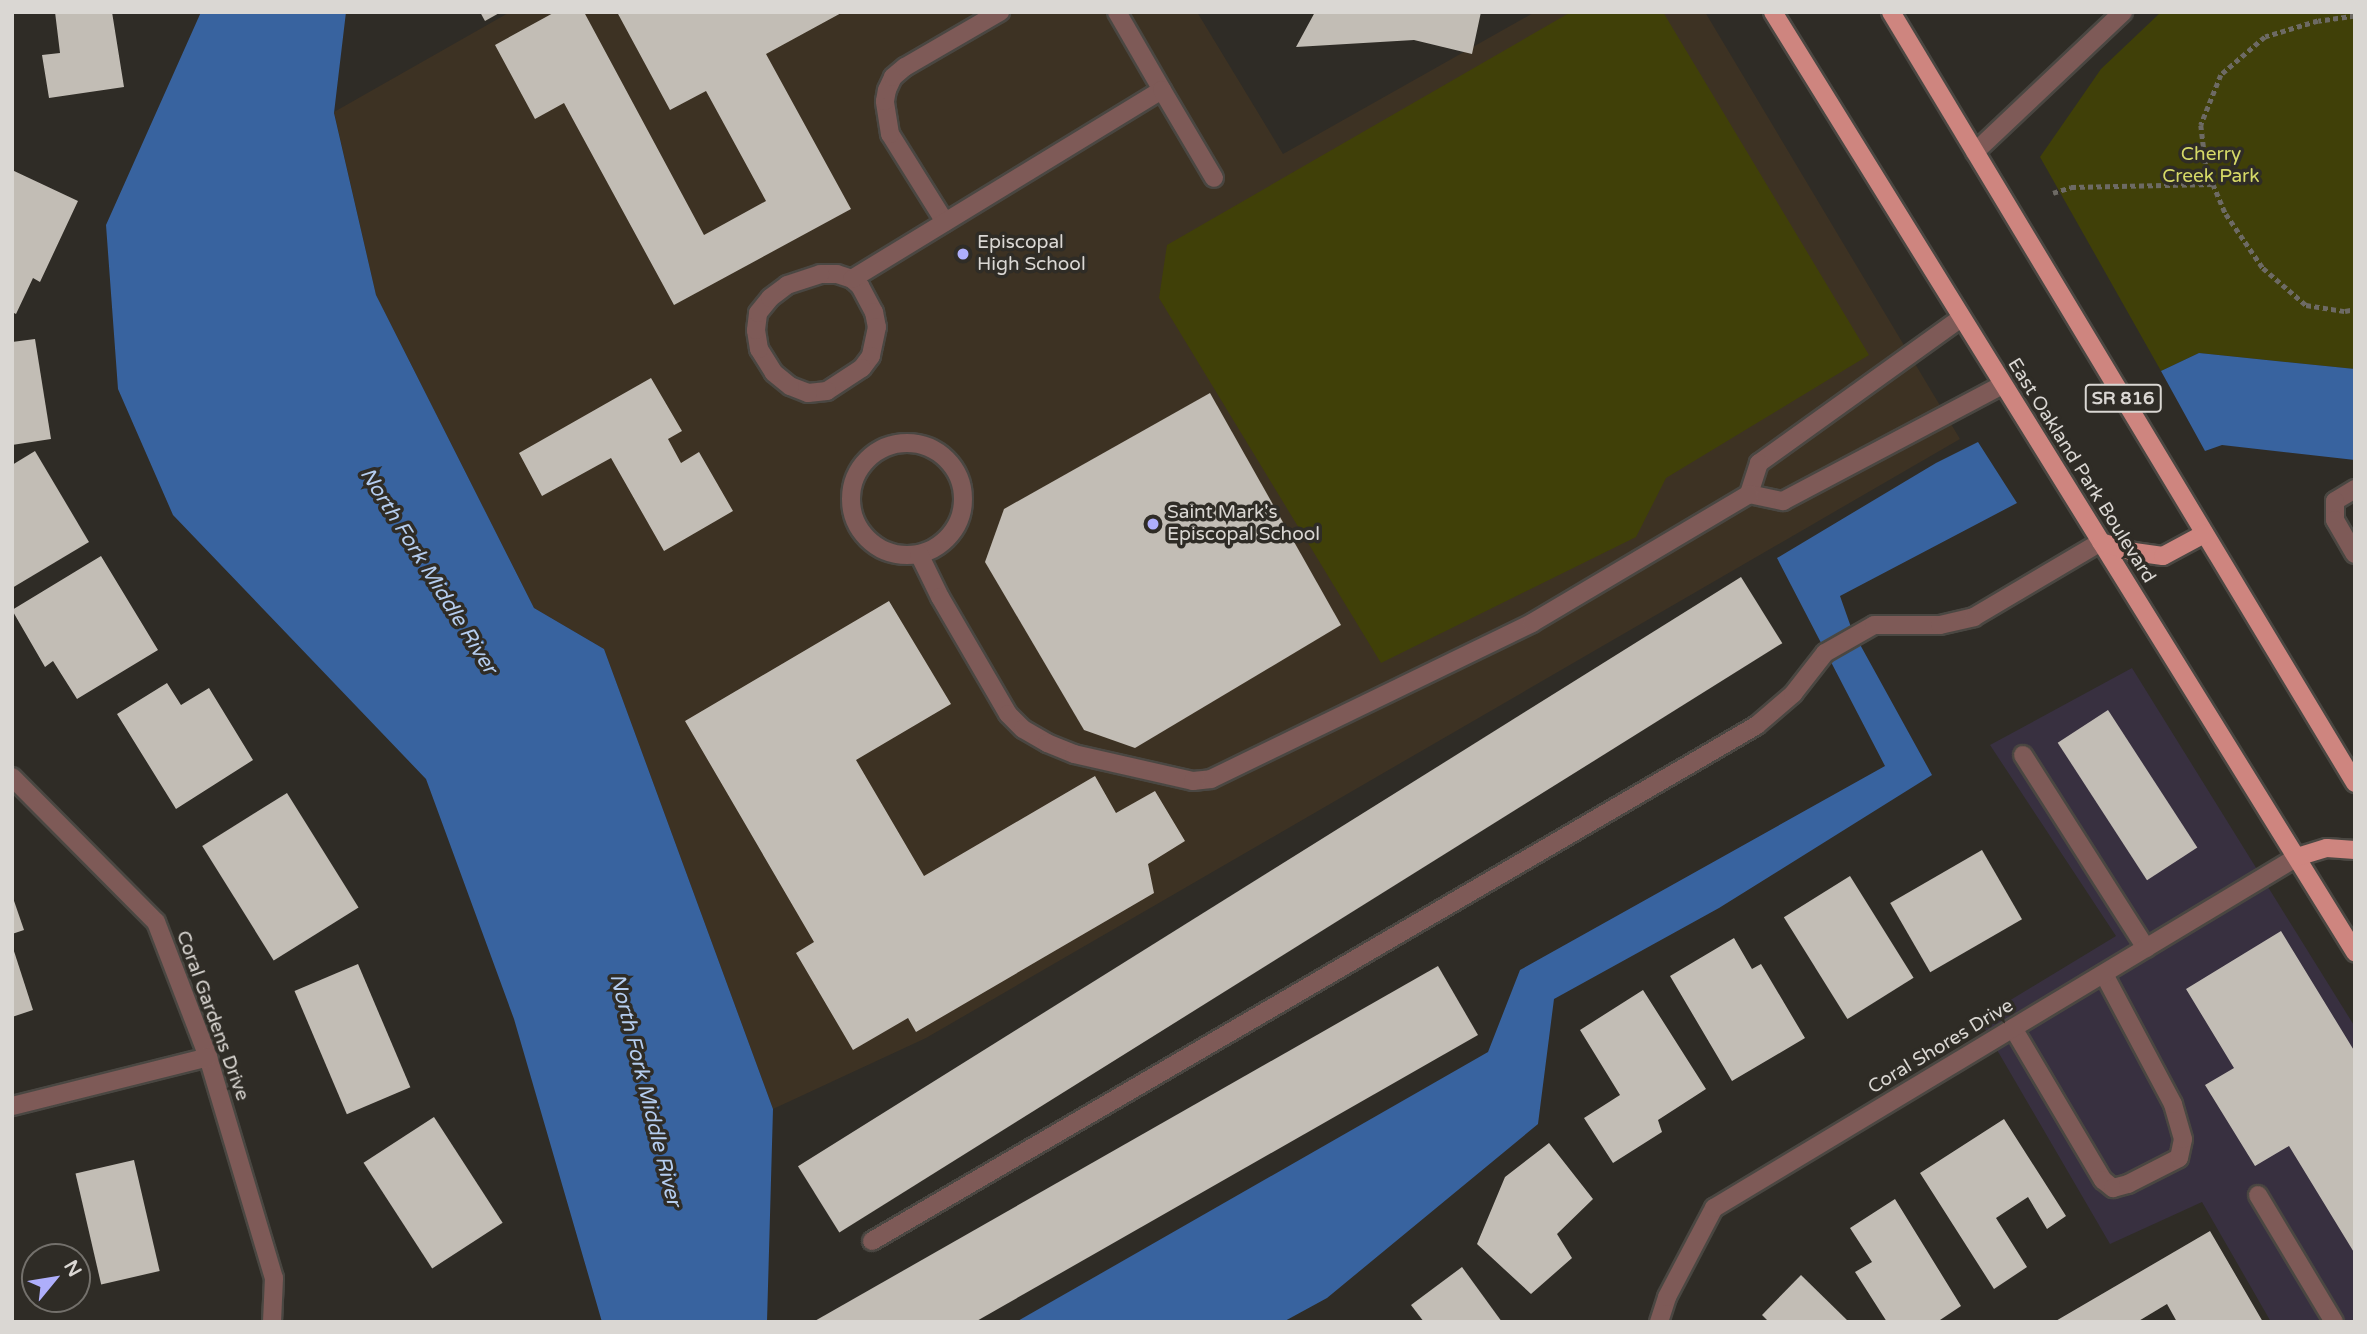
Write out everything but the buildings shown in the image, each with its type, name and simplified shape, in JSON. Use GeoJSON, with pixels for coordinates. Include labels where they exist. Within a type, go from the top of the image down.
{"type":"FeatureCollection","features":[{"type":"Feature","properties":{"kind":"main road","name":"East Oakland Park Boulevard"},"geometry":{"type":"LineString","coordinates":[[1773,12],[2355,952]]}},
{"type":"Feature","properties":{"kind":"main road","name":"SR 816"},"geometry":{"type":"LineString","coordinates":[[1891,12],[2355,783]]}},
{"type":"Feature","properties":{"kind":"main road"},"geometry":{"type":"LineString","coordinates":[[2101,542],[2134,552],[2163,556],[2204,534]]}},
{"type":"Feature","properties":{"kind":"main road"},"geometry":{"type":"LineString","coordinates":[[2297,857],[2328,848],[2355,850]]}},
{"type":"Feature","properties":{"kind":"street"},"geometry":{"type":"LineString","coordinates":[[944,222],[890,134],[885,102],[887,90],[893,77],[905,67],[1000,12]]}},
{"type":"Feature","properties":{"kind":"street"},"geometry":{"type":"LineString","coordinates":[[1117,12],[1214,178]]}},
{"type":"Feature","properties":{"kind":"street"},"geometry":{"type":"LineString","coordinates":[[1975,152],[2123,12]]}},
{"type":"Feature","properties":{"kind":"street"},"geometry":{"type":"LineString","coordinates":[[852,279],[1162,90]]}},
{"type":"Feature","properties":{"kind":"street"},"geometry":{"type":"LineString","coordinates":[[837,274],[852,279],[860,286],[874,312],[877,327],[871,356],[852,375],[827,391],[808,393],[790,386],[774,373],[759,349],[756,330],[758,313],[770,298],[801,279],[837,274]]}},
{"type":"Feature","properties":{"kind":"street"},"geometry":{"type":"LineString","coordinates":[[919,555],[1007,714],[1023,729],[1074,754],[1193,781],[1211,779],[1532,623],[1749,494],[1759,463],[1961,318]]}},
{"type":"Feature","properties":{"kind":"street"},"geometry":{"type":"LineString","coordinates":[[1749,494],[1783,501],[2002,385]]}},
{"type":"Feature","properties":{"kind":"street"},"geometry":{"type":"LineString","coordinates":[[897,443],[916,443],[935,450],[950,462],[962,489],[961,517],[952,534],[938,548],[919,555],[893,554],[869,541],[857,527],[851,510],[855,474],[866,460],[881,449],[897,443]]}},
{"type":"Feature","properties":{"kind":"street"},"geometry":{"type":"LineString","coordinates":[[2355,489],[2335,501],[2335,520],[2355,554]]}},
{"type":"Feature","properties":{"kind":"street"},"geometry":{"type":"LineString","coordinates":[[872,1241],[1757,725],[1793,694],[1825,653],[1884,623],[1940,625],[1974,617],[2101,542]]}},
{"type":"Feature","properties":{"kind":"street"},"geometry":{"type":"LineString","coordinates":[[2023,755],[2146,948]]}},
{"type":"Feature","properties":{"kind":"street","name":"Coral Gardens Drive"},"geometry":{"type":"LineString","coordinates":[[12,777],[156,922],[208,1056],[274,1278],[272,1322]]}},
{"type":"Feature","properties":{"kind":"street","name":"Coral Shores Drive"},"geometry":{"type":"LineString","coordinates":[[1659,1322],[1667,1297],[1714,1208],[2297,857]]}},
{"type":"Feature","properties":{"kind":"street"},"geometry":{"type":"LineString","coordinates":[[2013,1028],[2104,1180],[2113,1188],[2128,1184],[2179,1158],[2183,1139],[2173,1104],[2104,974]]}},
{"type":"Feature","properties":{"kind":"street"},"geometry":{"type":"LineString","coordinates":[[12,1106],[208,1056]]}},
{"type":"Feature","properties":{"kind":"street"},"geometry":{"type":"LineString","coordinates":[[2258,1195],[2334,1322]]}},
{"type":"Feature","properties":{"kind":"path"},"geometry":{"type":"LineString","coordinates":[[2355,16],[2318,21],[2265,37],[2221,75],[2201,125],[2206,167],[2226,214],[2263,268],[2306,304],[2346,311],[2355,309]]}},
{"type":"Feature","properties":{"kind":"path"},"geometry":{"type":"LineString","coordinates":[[2053,193],[2071,187],[2213,184]]}},
{"type":"Feature","properties":{"kind":"shaded area","name":"Saint Mark's Episcopal School"},"geometry":{"type":"Polygon","coordinates":[[[510,12],[1197,12],[1283,154],[1535,12],[1705,12],[1960,439],[926,1038],[773,1109],[604,649],[534,608],[376,295],[334,112],[510,12]]]}},
{"type":"Feature","properties":{"kind":"shaded area"},"geometry":{"type":"Polygon","coordinates":[[[2132,668],[2355,1027],[2355,1322],[2271,1322],[2202,1202],[2110,1244],[1979,1019],[2116,936],[1990,745],[2132,668]]]}},
{"type":"Feature","properties":{"kind":"green space"},"geometry":{"type":"Polygon","coordinates":[[[1571,12],[1663,12],[1869,355],[1666,478],[1636,537],[1381,663],[1159,298],[1167,245],[1571,12]]]}},
{"type":"Feature","properties":{"kind":"green space","name":"Cherry Creek Park"},"geometry":{"type":"Polygon","coordinates":[[[2161,12],[2355,12],[2355,369],[2199,353],[2161,371],[2040,157],[2101,69],[2161,12]]]}},
{"type":"Feature","properties":{"kind":"water","name":"North Fork Middle River"},"geometry":{"type":"Polygon","coordinates":[[[201,12],[346,12],[334,113],[376,295],[534,608],[604,649],[773,1109],[767,1322],[602,1322],[514,1019],[426,779],[173,515],[118,389],[106,225],[201,12]]]}},
{"type":"Feature","properties":{"kind":"water"},"geometry":{"type":"Polygon","coordinates":[[[2199,353],[2355,369],[2355,460],[2222,445],[2205,451],[2161,371],[2199,353]]]}},
{"type":"Feature","properties":{"kind":"water"},"geometry":{"type":"Polygon","coordinates":[[[1978,442],[2017,503],[1840,596],[1852,630],[1932,775],[1719,908],[1554,999],[1538,1124],[1327,1298],[1283,1322],[1016,1322],[1488,1052],[1520,970],[1885,766],[1777,558],[1936,463],[1978,442]]]}},
{"type":"Feature","properties":{"kind":"place","name":"Episcopal High School"},"geometry":{"type":"Point","coordinates":[963,254]}},
{"type":"Feature","properties":{"kind":"place","name":"Saint Mark's Episcopal School"},"geometry":{"type":"Point","coordinates":[1153,524]}}]}
